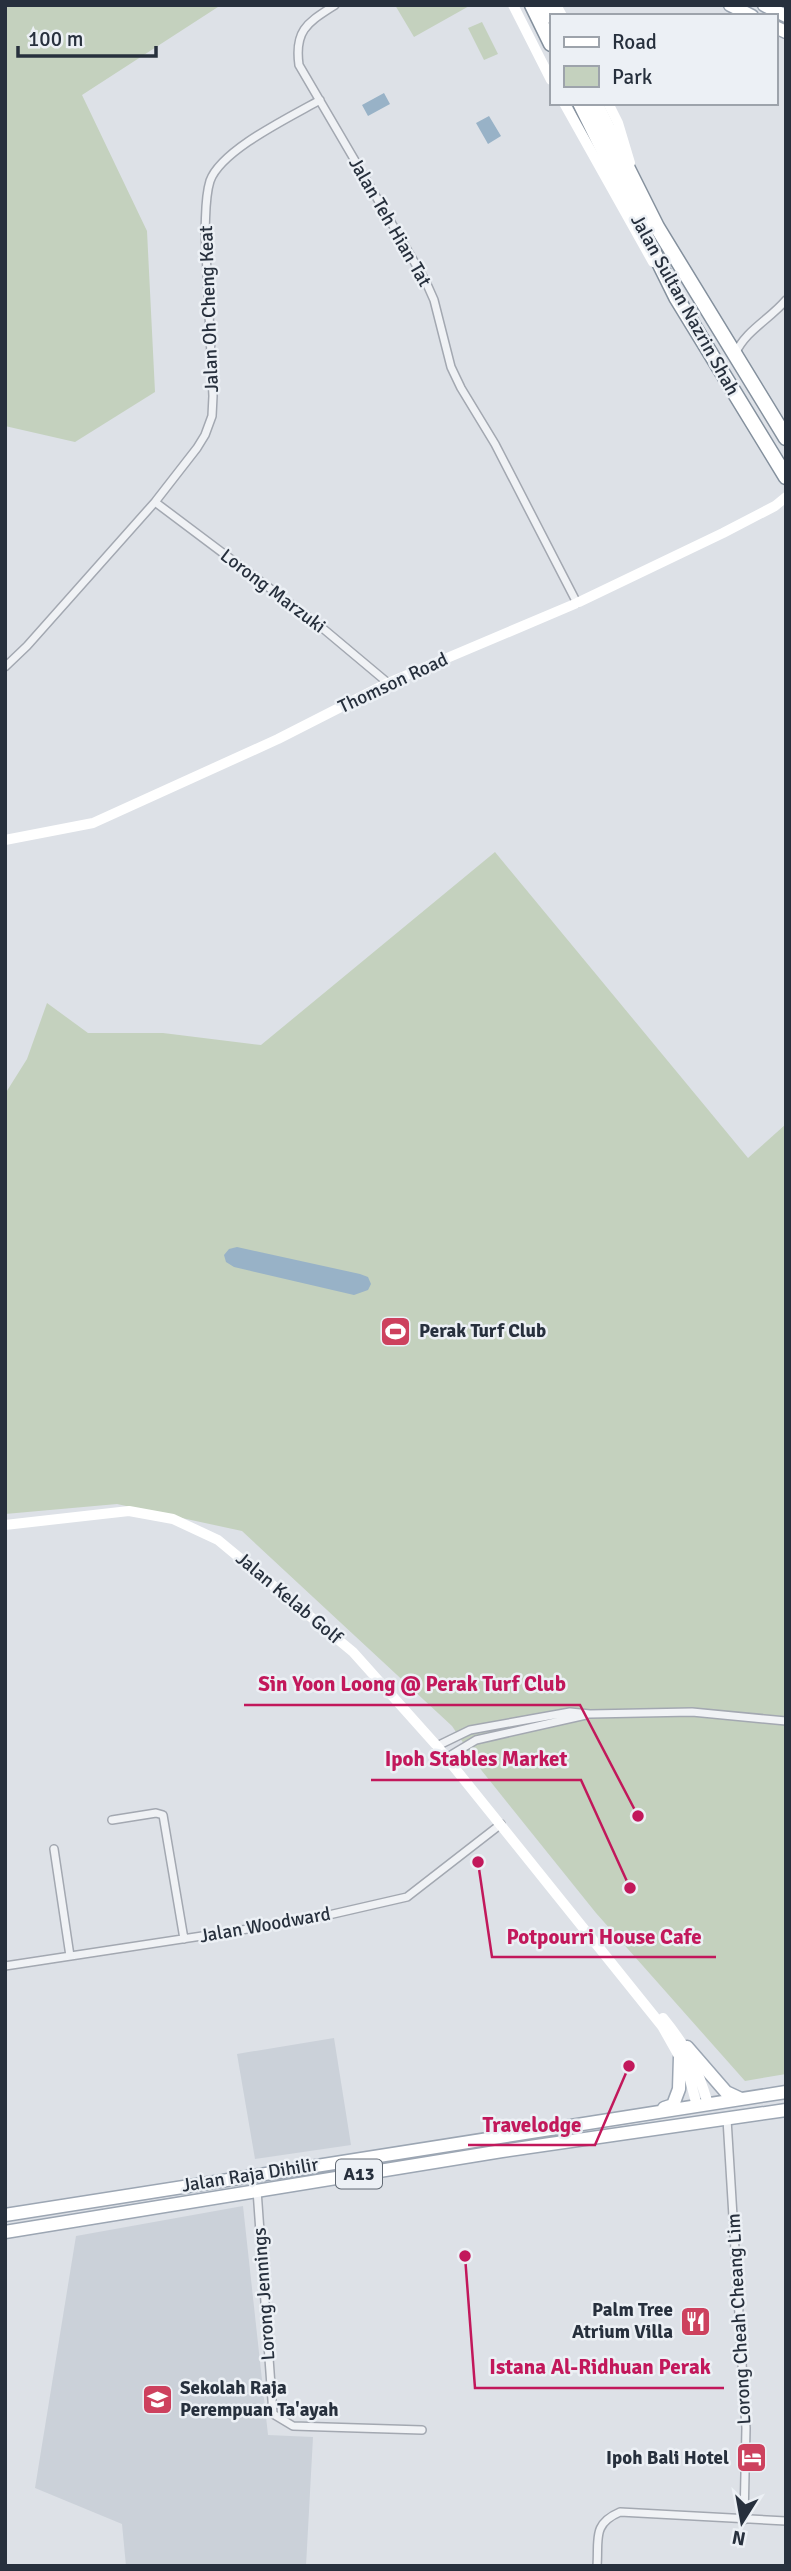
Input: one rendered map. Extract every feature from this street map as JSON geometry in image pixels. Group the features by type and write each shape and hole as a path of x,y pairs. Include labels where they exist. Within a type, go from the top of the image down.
{"highway":[{"path":"531,5 550,42"},
{"path":"582,105 599,127"},
{"path":"595,105 599,127"},
{"name":"Jalan Sultan Nazrin Shah","path":"599,127 676,296 786,477"},
{"name":"Jalan Sultan Nazrin Shah","path":"599,127 636,181 657,227 786,438"}],"main road":[{"path":"730,5 748,14"},
{"path":"764,5 786,16"},
{"path":"683,2052 726,2092 742,2099"},
{"path":"654,2112 673,2105 679,2089 683,2052"},
{"name":"Jalan Raja Dihilir","path":"5,2215 786,2092"},
{"path":"644,2131 653,2124 692,2118 703,2107 708,2113 766,2105 786,2110"},
{"name":"Jalan Raja Dihilir","path":"5,2232 257,2189 786,2110"}],"street":[{"name":"Jalan Teh Hian Tat","path":"335,5 306,25 298,43 299,65 426,282 461,388 495,444 578,603"},
{"path":"513,5 550,78"},
{"name":"Jalan Oh Cheng Keat","path":"5,667 27,646 155,502 205,435 212,416 213,396 205,231 210,180 220,164 237,149 320,100"},
{"path":"565,105 644,248 676,296"},
{"path":"609,105 618,123 636,181"},
{"path":"735,355 749,331 772,316 786,300"},
{"name":"Thomson Road","path":"5,840 93,823 278,739 388,683 578,603 780,506 786,497"},
{"name":"Lorong Marzuki","path":"155,502 320,626 388,683"},
{"name":"Jalan Kelab Golf","path":"5,1525 129,1511 173,1519 218,1540 353,1652 516,1838 683,2052"},
{"path":"437,1746 470,1730 570,1712 692,1712 786,1721"},
{"path":"446,1758 476,1740 590,1714"},
{"path":"112,1820 156,1813 163,1815 184,1939"},
{"name":"Jalan Kelab Golf","path":"501,1824 503,1831 683,2052"},
{"name":"Jalan Woodward","path":"5,1966 307,1920 407,1897 501,1824"},
{"path":"54,1849 70,1956"},
{"path":"683,2052 688,2072 703,2107"},
{"name":"Lorong Cheah Cheang Lim","path":"727,2119 745,2415 744,2520"},
{"name":"Lorong Jennings","path":"257,2189 273,2414 293,2426 422,2430"},
{"path":"597,2566 599,2529 605,2518 620,2512 786,2521"}],"shaded area":[{"path":"334,2038 351,2145 255,2159 237,2054"},
{"name":"Sekolah Raja Perempuan Ta'ayah","path":"243,2206 268,2435 313,2437 306,2566 126,2566 122,2524 35,2488 76,2236"}],"green space":[{"path":"5,5 221,5 82,95 147,231 155,392 75,442 5,426"},
{"path":"395,5 471,5 414,37"},
{"path":"482,22 498,54 484,60 468,28"},
{"name":"Perak Turf Club","path":"495,852 748,1158 786,1124 786,2074 745,2081 596,1913 482,1771 452,1726 242,1531 117,1504 5,1514 5,1094 27,1059 47,1003 88,1033 163,1033 261,1045"}],"water":[{"path":"384,93 390,104 368,116 362,105"},
{"path":"489,116 501,136 488,144 476,123"},
{"path":"237,1247 360,1274 368,1277 371,1284 368,1290 354,1295 234,1267 226,1262 224,1255 229,1249"}],"place":[{"name":"Perak Turf Club","path":"396,1331"},
{"name":"Sin Yoon Loong @ Perak Turf Club","path":"638,1816"},
{"name":"Potpourri House Cafe","path":"478,1862"},
{"name":"Ipoh Stables Market","path":"630,1888"},
{"name":"Travelodge","path":"629,2066"},
{"name":"Istana Al-Ridhuan Perak","path":"465,2256"},
{"name":"Palm Tree Atrium Villa","path":"696,2321"},
{"name":"Sekolah Raja Perempuan Ta'ayah","path":"157,2399"},
{"name":"Ipoh Bali Hotel","path":"752,2458"}]}
